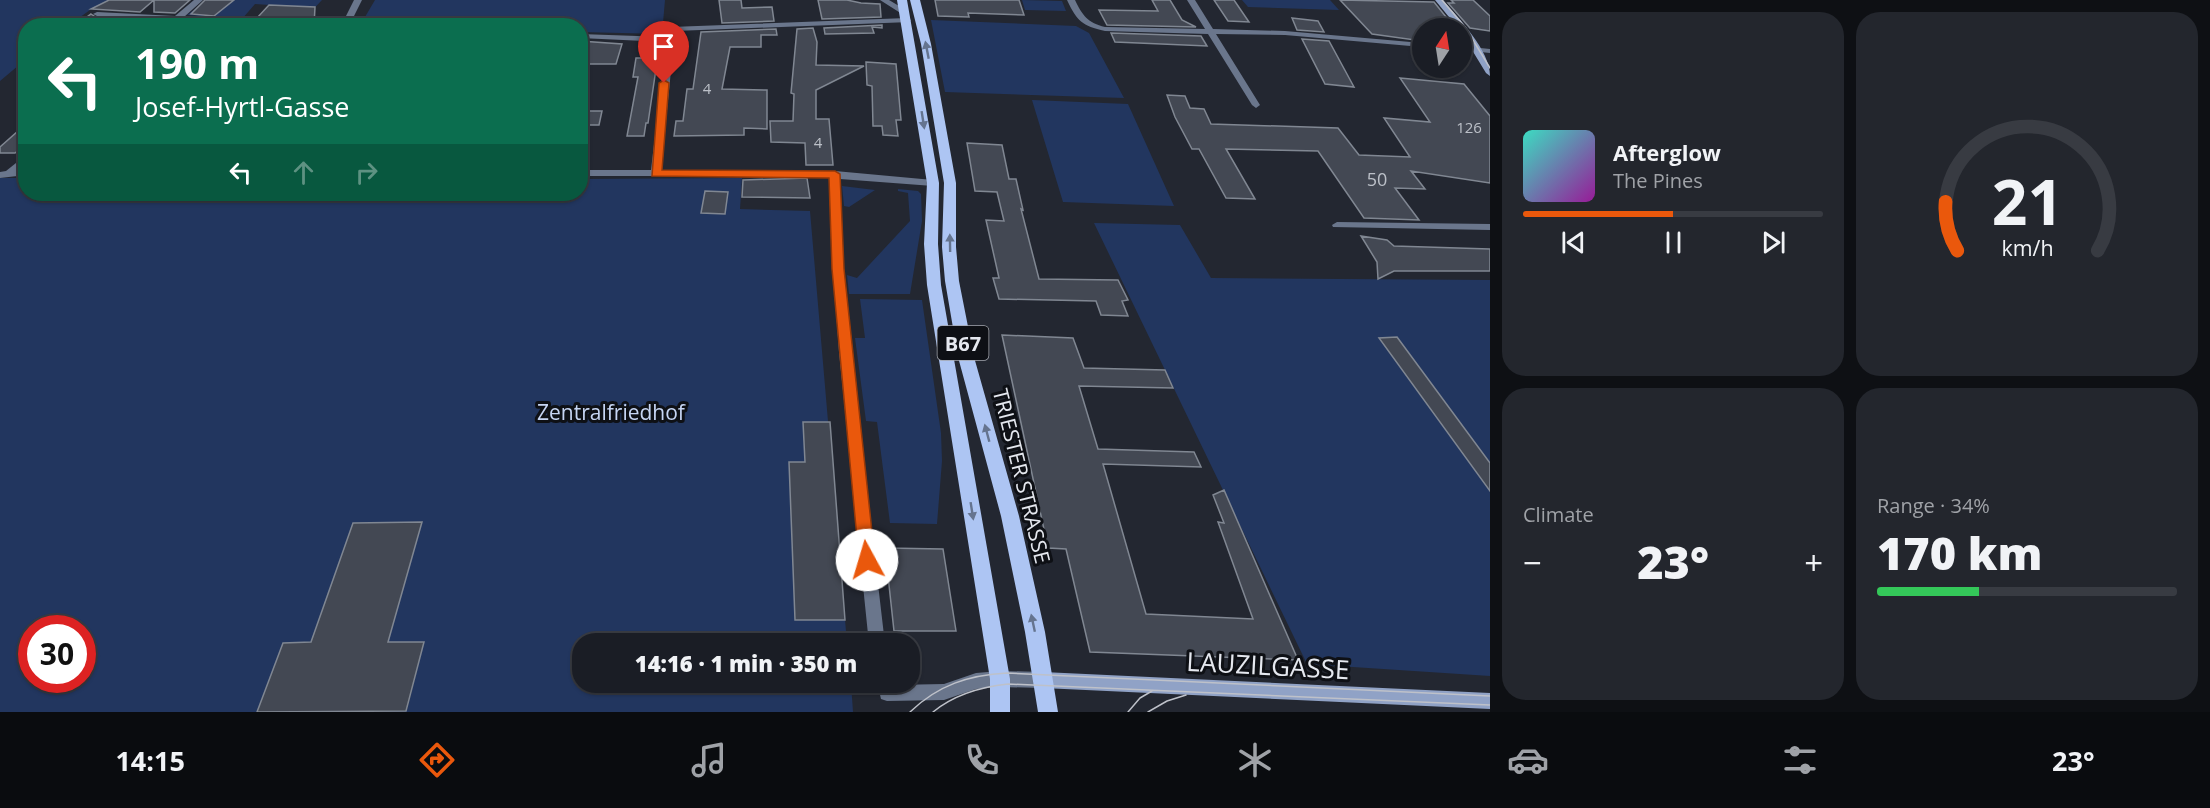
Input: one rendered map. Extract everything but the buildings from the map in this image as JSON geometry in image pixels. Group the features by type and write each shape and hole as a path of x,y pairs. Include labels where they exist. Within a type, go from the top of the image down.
{"main road":[{"name":"B67","path":"902,0 933,183 931,244 935,291 1000,679 1000,712"},
{"name":"TRIESTER STRASSE","path":"915,0 926,44 950,183 951,270 966,357 1010,516 1048,712"}],"street":[{"path":"97,14 177,18 199,0"},
{"path":"349,18 358,0"},
{"path":"884,0 906,16"},
{"path":"1071,0 1080,20 1086,24 1105,28 1285,33 1412,44"},
{"path":"1191,0 1256,105"},
{"path":"1439,0 1453,15 1490,73"},
{"path":"656,173 671,29 906,16"},
{"path":"588,36 671,39"},
{"path":"1472,49 1490,51"},
{"path":"5,173 18,164"},
{"path":"588,173 835,174 933,183"},
{"path":"835,174 838,269 845,352 876,633"},
{"path":"1337,225 1490,227"},
{"path":"920,692 944,692 976,681 1043,680"},
{"name":"LAUZILGASSE","path":"1043,680 1490,701"}],"green space":[{"path":"0,0 109,0 79,18 18,18 18,66 0,81"},
{"path":"234,0 322,0 305,18 300,18 285,6 255,4 243,18 187,15 198,7"},
{"path":"375,0 665,0 662,34 588,32 588,18 355,18 365,17"},
{"path":"1022,0 1062,1 1066,11 1025,10"},
{"path":"1242,0 1330,0 1339,10 1248,7"},
{"path":"931,20 1076,26 1089,33 1124,98 945,92"},
{"path":"1032,100 1128,104 1174,206 1063,202"},
{"name":"Zentralfriedhof","path":"0,178 18,178 18,201 588,201 588,179 742,178 740,209 810,211 846,633 572,633 572,693 852,693 853,712 372,712 407,710 424,642 388,642 422,522 353,523 311,642 283,643 257,712 0,712"},
{"path":"842,186 875,190 849,207 844,206"},
{"path":"898,189 918,191 921,194 922,221 910,294 849,294 847,275 857,278 910,221 908,193 898,191"},
{"path":"1094,223 1180,225 1211,278 1490,280 1490,676 1307,664"},
{"path":"860,299 922,300 941,433 942,461 937,524 890,523 877,422 866,421 855,338 865,338"}],"tram line":[{"path":"1442,0 1465,27 1490,68"},
{"path":"910,712 932,695 955,683 980,676 1007,673 1490,696"},
{"path":"933,712 950,700 968,692 1008,684 1490,705"},
{"path":"1128,712 1140,698 1152,691"},
{"path":"1148,712 1167,701 1186,695"}],"route":[{"path":"664,83 656,173 835,174 838,269 867,560"}]}
